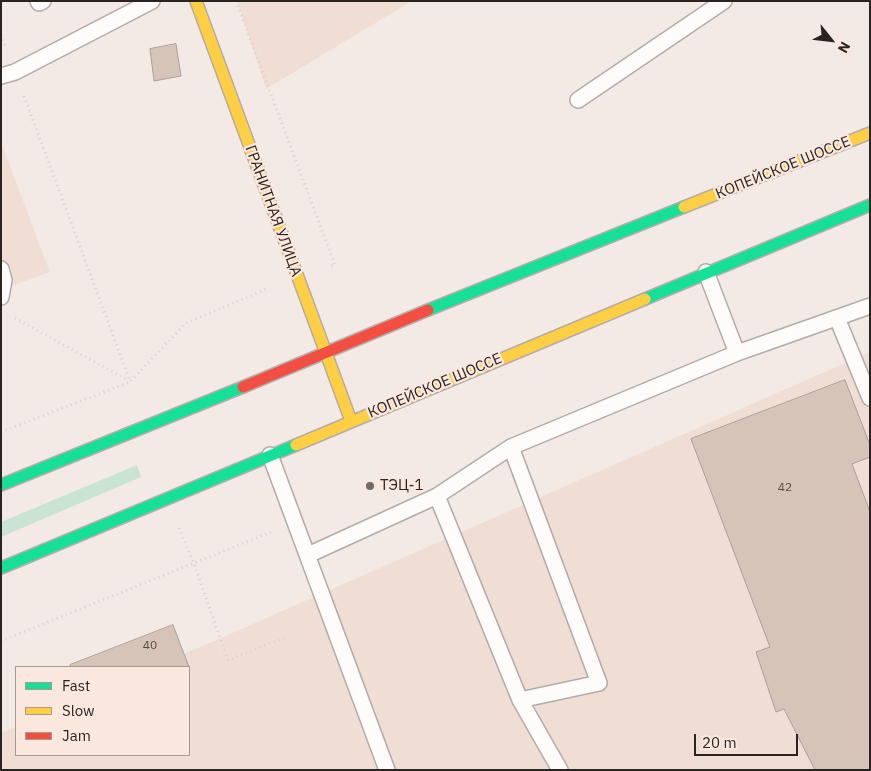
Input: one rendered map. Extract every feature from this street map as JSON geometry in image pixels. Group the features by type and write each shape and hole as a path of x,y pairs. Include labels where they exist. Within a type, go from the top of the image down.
{"main road":[{"name":"ГРАНИТНАЯ УЛИЦА","path":"196,1 352,421"},
{"name":"КОПЕЙСКОЕ ШОССЕ","path":"1,485 401,321 870,133"},
{"name":"КОПЕЙСКОЕ ШОССЕ","path":"1,568 870,205"}],"lane":[{"path":"38,1 38,3 43,1"},
{"path":"8,74 152,1"},
{"path":"578,100 724,1"},
{"path":"1,270 4,280 1,297"},
{"path":"706,272 737,353"},
{"path":"308,555 437,496 511,447 737,353 870,306"},
{"path":"837,318 870,398"},
{"path":"511,447 599,683 520,700"},
{"path":"270,455 387,770"},
{"path":"437,496 520,700 560,770"}],"path":[{"path":"1,35 8,74 130,382"},
{"path":"10,315 130,382"},
{"path":"1,432 130,382"},
{"path":"167,500 194,564 228,660 286,637"},
{"path":"1,641 295,522"}],"shaded area":[{"path":"237,1 412,1 266,89"},
{"path":"1,142 50,272 1,290"},
{"path":"870,352 870,770 1,770 1,733 15,727 15,756 190,756 190,666 157,666"}],"green space":[{"path":"137,465 141,477 1,537 1,522"}],"building":[{"path":"176,44 181,76 154,81 150,49"},
{"path":"845,380 870,445 870,457 852,464 870,512 870,770 815,770 784,709 776,712 756,652 770,647 691,439"},
{"path":"173,625 189,666 70,666"}],"traffic: fast":[{"path":"645,299 870,205"},
{"path":"428,310 684,207"},
{"path":"1,485 243,387"},
{"path":"1,568 296,445"}],"traffic: slow":[{"path":"196,1 326,353"},
{"path":"684,207 870,133"},
{"path":"296,445 645,299"},
{"path":"326,353 351,421"}],"traffic: jam":[{"path":"243,387 428,310"}],"place":[{"name":"ТЭЦ-1","path":"370,486"}]}
